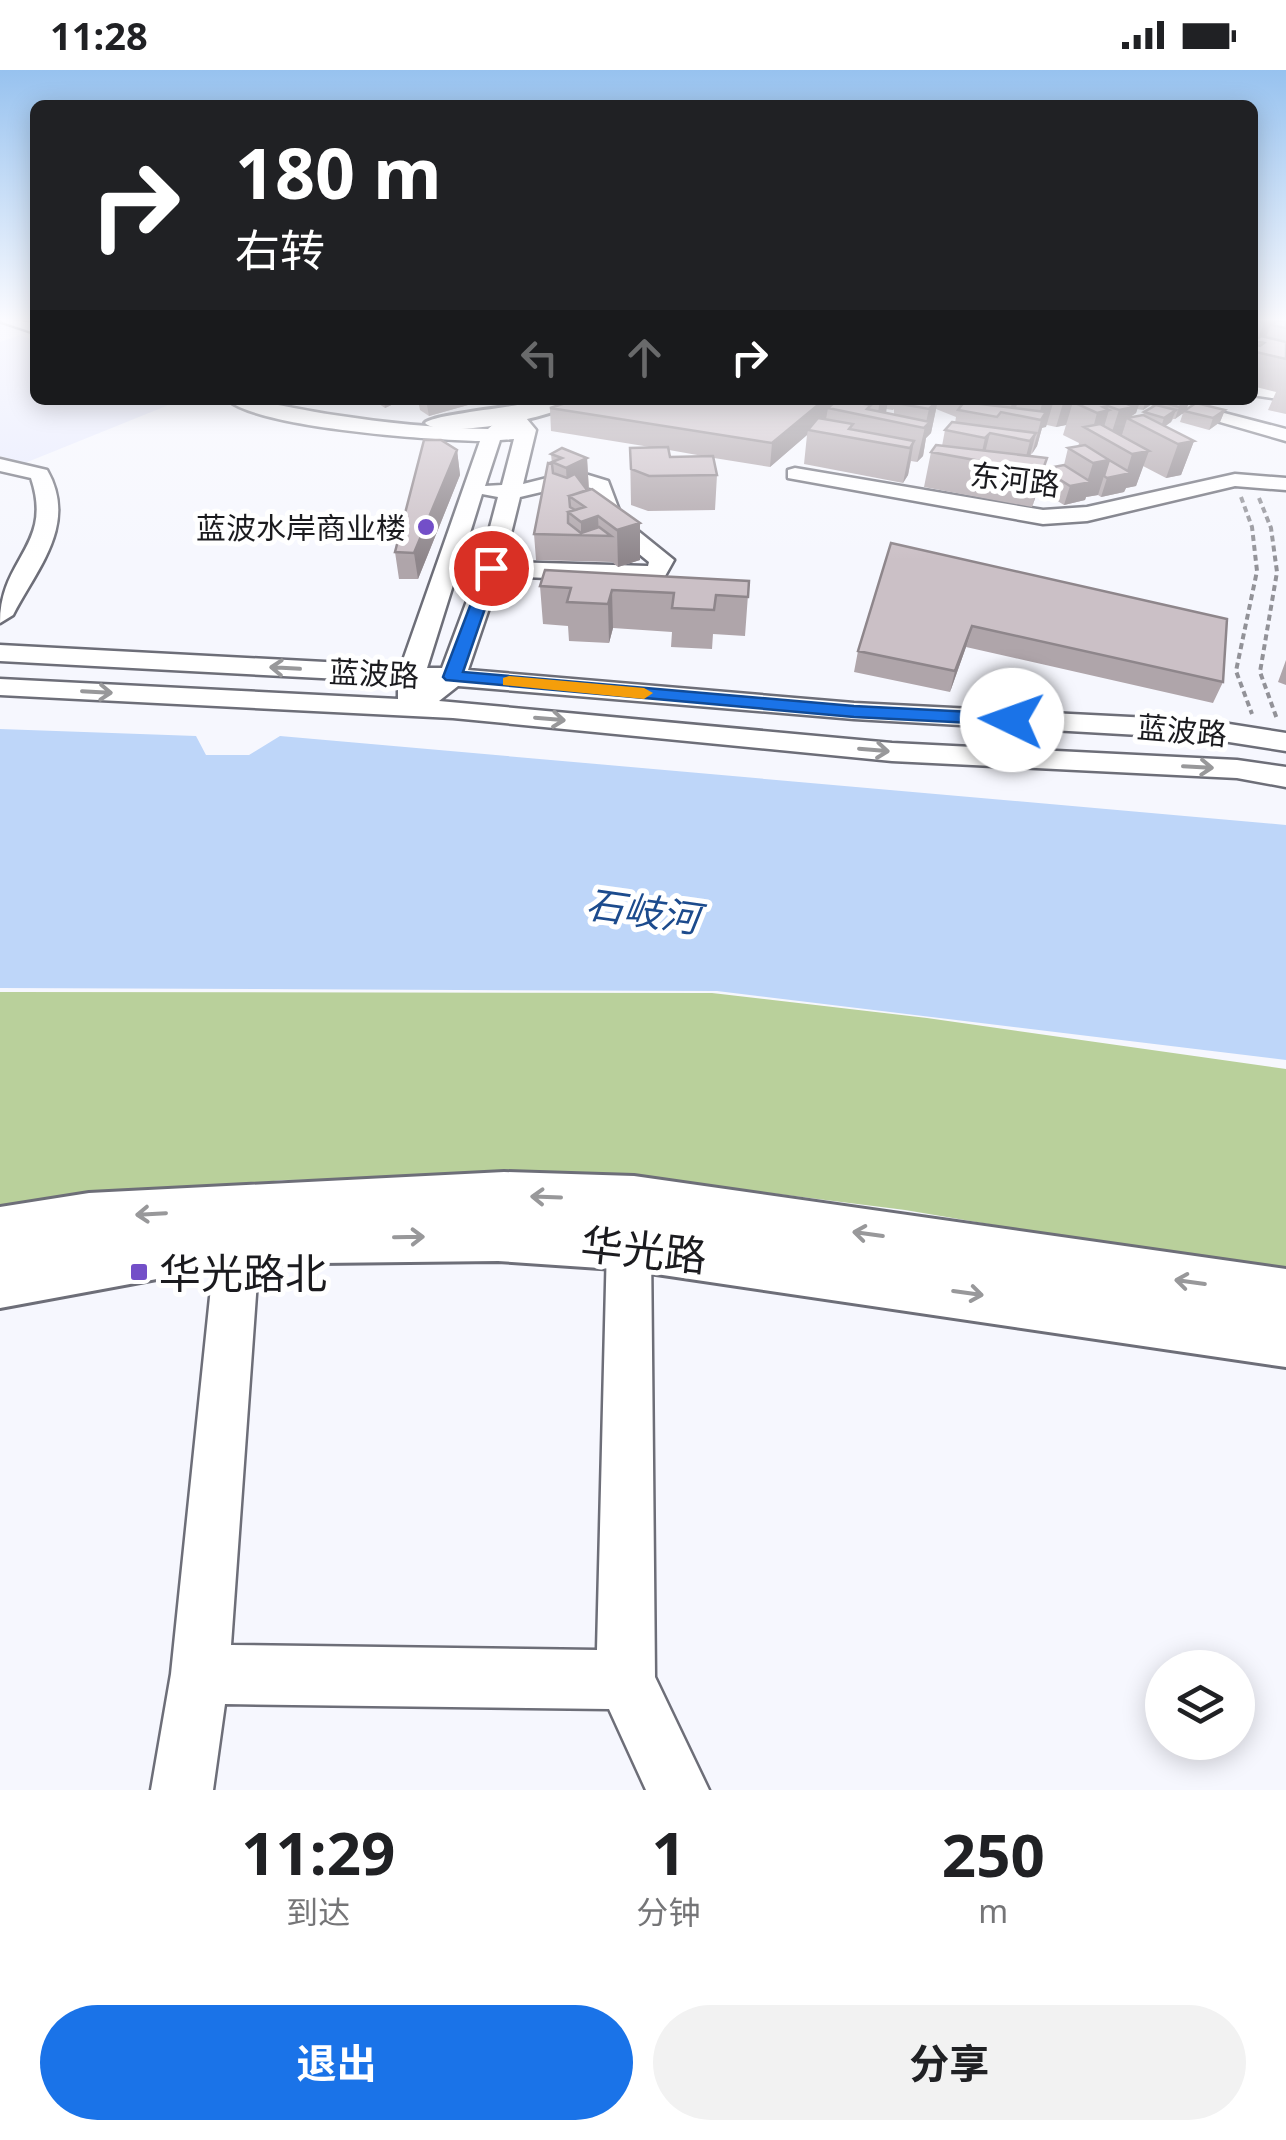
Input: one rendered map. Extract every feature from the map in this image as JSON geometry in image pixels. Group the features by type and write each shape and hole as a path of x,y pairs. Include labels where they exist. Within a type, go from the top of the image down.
{"main road":[{"path":"430,427 520,423 575,406"},
{"name":"华光路","path":"0,1232 90,1218 317,1205 504,1196 634,1200 1286,1296"},
{"name":"华光路","path":"0,1280 238,1239 498,1236 629,1244 1286,1338"}],"street":[{"path":"251,405 430,427"},
{"path":"311,405 492,437 520,423"},
{"path":"1172,405 1286,435"},
{"path":"412,708 452,677 491,568 511,490 520,423"},
{"path":"412,708 411,675 492,437"},
{"path":"0,465 40,474 50,505 47,530 0,615"},
{"name":"东河路","path":"795,474 1043,517 1087,514 1244,480 1286,484"},
{"path":"448,566 635,575 656,571 662,560 611,524 603,509 601,486 589,478 565,476 530,490 473,492"},
{"name":"蓝波路","path":"0,653 452,677 854,712 1210,730 1277,741"},
{"name":"蓝波路","path":"0,687 412,708 892,752 1237,769 1286,776"},
{"path":"182,1790 200,1674 238,1239"},
{"path":"629,1244 626,1680 678,1790"},
{"path":"200,1674 626,1680"}],"path":[{"path":"1244,480 1271,528 1278,572 1260,672 1277,741"},
{"path":"1244,480 1257,570 1236,671 1277,741"}],"shaded area":[{"path":"0,399 30,399 30,405 169,405 25,463 0,456"}],"green space":[{"path":"0,992 712,993 927,1018 1286,1069 1286,1274 905,1210 636,1176 282,1180 0,1213"}],"water":[{"name":"石岐河","path":"0,729 196,736 206,755 249,755 280,736 1286,825 1286,1060 717,991 0,988"}],"building":[{"path":"559,405 818,405 772,443 550,408"},
{"path":"871,405 867,409 930,422 924,428 828,408"},
{"path":"962,405 989,405 1046,412 1041,420 1001,412 997,417 958,410"},
{"path":"1080,405 1129,405 1134,407 1119,410 1108,406 1103,407 1109,410 1097,413"},
{"path":"1156,405 1176,410 1164,418 1144,412"},
{"path":"1193,405 1225,410 1213,418 1184,411"},
{"path":"1143,415 1194,441 1178,444 1127,418"},
{"path":"818,418 853,424 849,429 914,441 910,448 808,430"},
{"path":"952,422 1036,433 1030,441 990,433 985,438 945,430"},
{"path":"1100,424 1149,451 1132,454 1084,427"},
{"path":"424,440 441,440 457,450 414,553 395,552"},
{"path":"936,445 1047,458 1042,472 931,452"},
{"path":"1085,445 1109,460 1093,463 1068,448"},
{"path":"668,447 670,457 713,456 717,475 649,476 631,469 630,448"},
{"path":"562,448 587,458 566,468 552,462 562,458 551,454"},
{"path":"1109,460 1131,473 1107,478 1104,476"},
{"path":"548,463 552,464 553,473 567,478 575,474 587,490 569,496 570,507 575,510 568,512 568,523 581,533 599,527 611,536 534,534"},
{"path":"1064,465 1091,482 1070,486 1043,469"},
{"path":"592,489 640,523 617,530 598,516 581,522 568,512 585,507 569,496"},
{"path":"891,543 1227,619 1223,682 972,626 955,671 858,651"},
{"path":"545,570 749,581 748,597 716,595 714,610 672,608 674,593 612,590 608,604 567,602 571,588 540,586"}],"slow traffic":[{"path":"509,682 644,693"}],"place":[{"name":"蓝波水岸商业楼","path":"426,527"},
{"name":"华光路北","path":"139,1272"}],"route":[{"path":"491,568 452,677 854,712 1012,720"}]}
